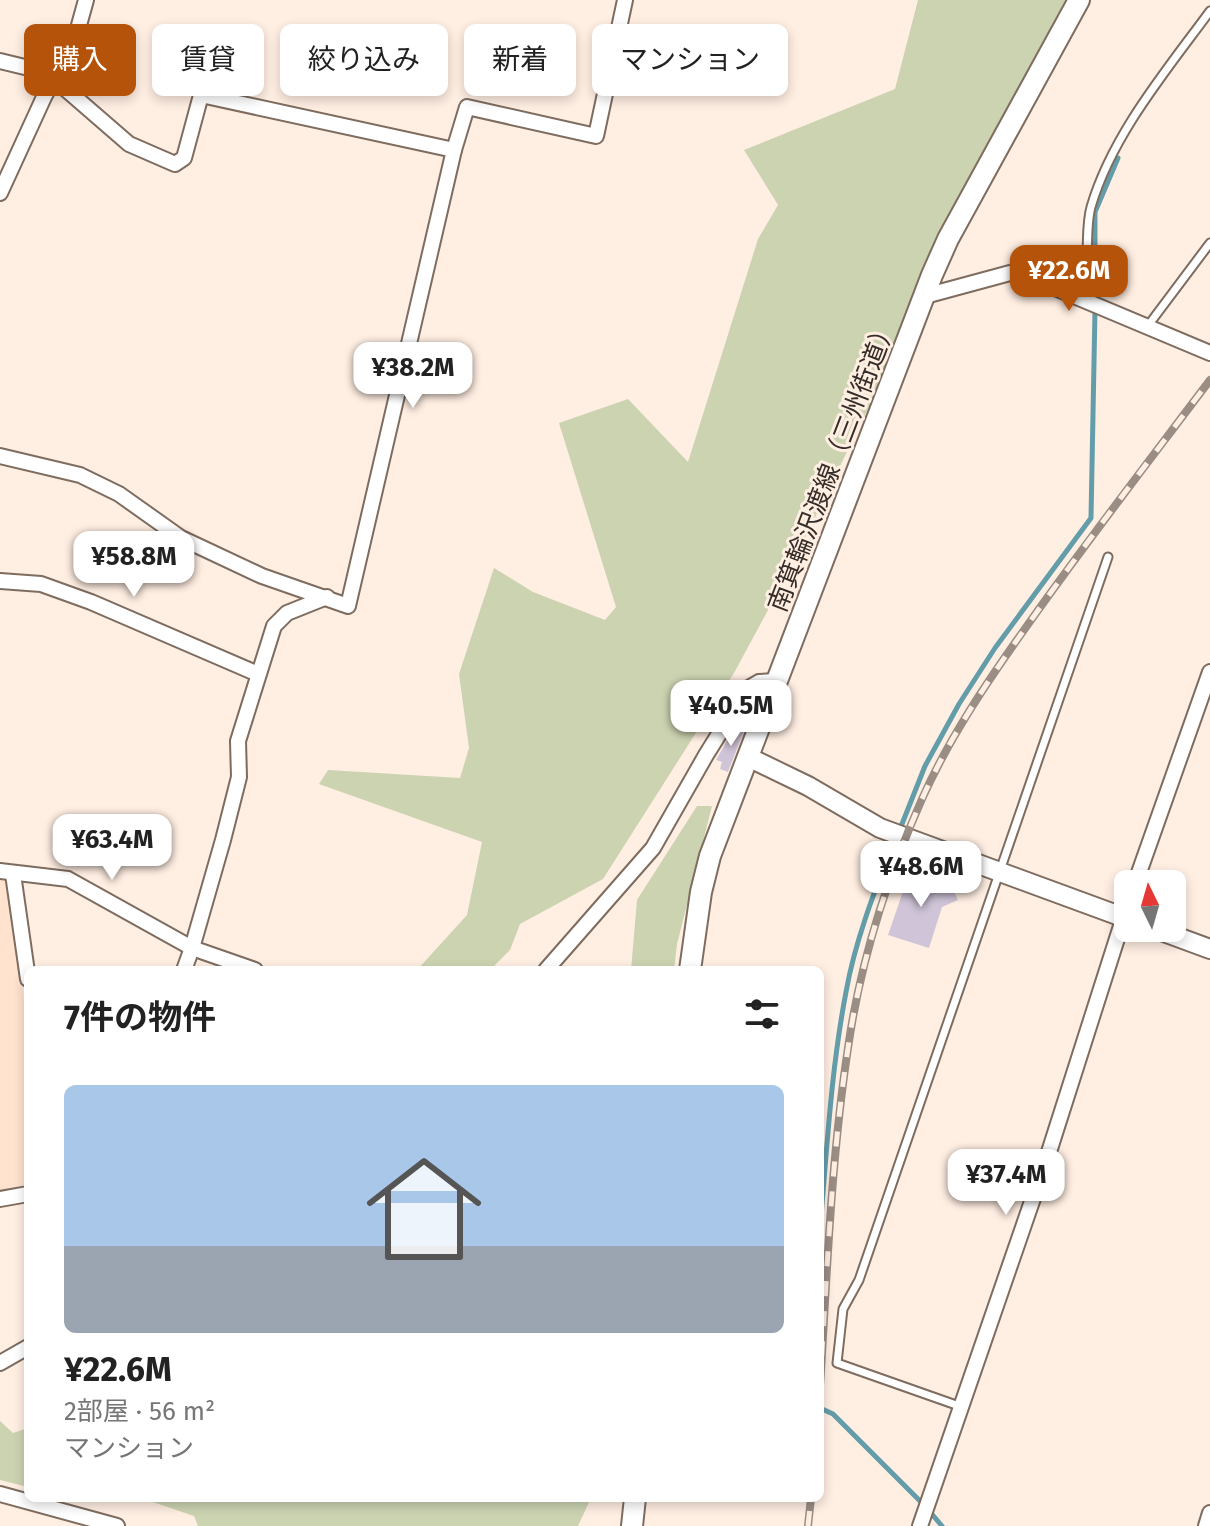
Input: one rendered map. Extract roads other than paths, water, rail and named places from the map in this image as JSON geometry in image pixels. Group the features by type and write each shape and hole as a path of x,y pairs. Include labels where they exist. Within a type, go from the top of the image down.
{"main road":[{"name":"南箕輪沢渡線（三州街道）","path":"691,966 701,892 710,856 925,296 948,239 1079,0"},
{"path":"632,1526 635,1502"}],"street":[{"path":"79,24 86,0"},
{"path":"0,456 80,475 119,494 181,538 262,576 348,606 454,150 467,107 596,136 625,0"},
{"path":"0,61 24,67"},
{"path":"74,96 129,144 175,164 184,158 201,95 454,150"},
{"path":"0,193 46,96"},
{"path":"925,296 1010,273 1024,275 1210,353"},
{"path":"0,581 41,584 91,602 258,674"},
{"path":"185,966 239,777 238,741 274,626 287,613 327,597"},
{"path":"1140,870 1210,672"},
{"path":"550,966 653,848 747,689 769,679 776,681"},
{"path":"748,757 808,786 880,828 998,873 1114,910"},
{"path":"25,966 6,872 68,879 192,948 244,966"},
{"path":"1186,940 1210,949"},
{"path":"920,1526 1049,1152 1117,942"},
{"path":"0,1199 24,1195"},
{"path":"0,1363 24,1349"},
{"path":"0,1494 24,1501"},
{"path":"29,1502 117,1526"},
{"path":"1206,1526 1210,1513"}],"lane":[{"path":"1088,301 1090,210 1113,153 1163,75 1210,11"},
{"path":"1147,327 1210,243"},
{"path":"959,1406 837,1363 843,1309 859,1280 1108,557"}],"waterway":[{"path":"1095,294 1095,212 1118,158"},
{"path":"900,829 925,766 959,704 995,648 1091,518 1095,310"},
{"path":"824,1182 833,1080 846,992 860,935 894,841"},
{"path":"824,1410 833,1414 922,1503"},
{"path":"931,1513 942,1526"}],"railway":[{"path":"824,1313 842,1090 853,1016 867,953 897,859 933,776 985,687 1073,562 1210,380"},
{"path":"808,1526 811,1502"}]}
